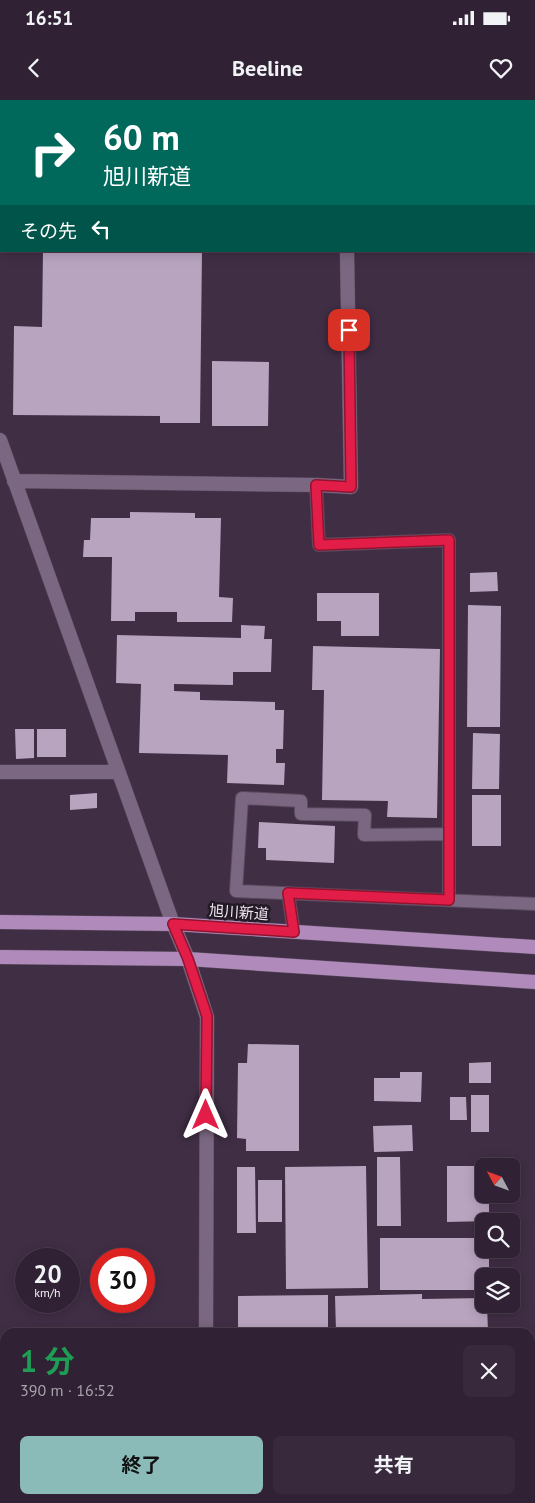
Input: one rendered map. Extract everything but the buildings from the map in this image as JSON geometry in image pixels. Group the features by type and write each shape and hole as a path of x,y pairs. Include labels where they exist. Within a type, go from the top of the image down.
{"highway":[{"name":"旭川新道","path":"0,922 173,924 535,947"},
{"path":"0,957 188,959 535,982"}],"street":[{"path":"14,481 351,487 348,252"},
{"path":"0,440 207,1016 206,1328"},
{"path":"0,772 118,772"}],"lane":[{"path":"316,485 319,545 449,540 449,900"},
{"path":"449,834 364,835 365,815 301,814 301,801 242,798 236,891 535,904"},
{"path":"288,893 294,932"}],"route":[{"path":"206,1115 207,1016 188,959 173,924 294,932 288,893 449,900 449,540 319,545 316,485 351,487 349,330"}]}
